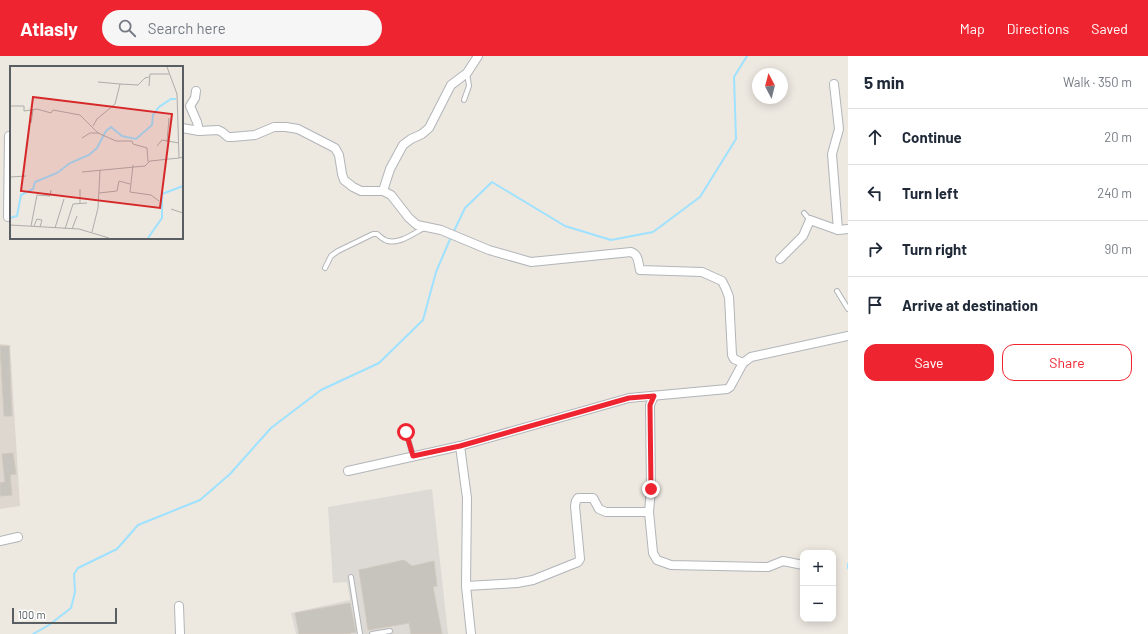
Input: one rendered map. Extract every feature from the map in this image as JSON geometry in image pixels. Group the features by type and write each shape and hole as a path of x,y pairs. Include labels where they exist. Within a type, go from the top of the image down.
{"street":[{"path":"383,190 390,169 403,145 429,128 452,85 467,74 478,56"},
{"path":"834,84 839,129 832,154 838,230"},
{"path":"196,90 195,98 190,106 199,131"},
{"path":"183,128 199,131 218,130 228,137 255,135 274,127 298,129 334,148 339,155 344,180 353,188 361,191 383,190 391,195 409,218 417,225 448,233 489,250 531,262 631,252 637,256 640,270 702,272 722,281 726,289 729,297 732,355 734,359 743,364"},
{"path":"0,138 10,136 8,217"},
{"path":"780,260 803,236 810,220 838,230 848,229"},
{"path":"348,471 460,446 629,398 727,389 730,387 743,364 755,356 848,336"},
{"path":"654,396 650,405 651,489 649,512 653,553 657,560 671,565 768,567 783,561 800,564"},
{"path":"460,446 467,498 466,586 471,634"},
{"path":"466,586 517,583 533,580 578,562 580,559 575,506 578,498 593,498 599,509 606,512 649,512"},
{"path":"0,541 18,537"},
{"path":"178,606 180,634"}],"lane":[{"path":"464,100 469,86 467,74"},
{"path":"804,213 810,220"},
{"path":"325,268 332,256 338,251 373,234 377,234 388,241 393,241 408,237 427,227"},
{"path":"837,291 848,309"},
{"path":"406,432 413,456"},
{"path":"351,577 360,634"},
{"path":"372,634 390,631"}],"shaded area":[{"path":"0,344 10,345 20,506 0,509"},
{"path":"432,489 448,634 296,634 291,613 350,600 347,582 333,583 328,507"}],"building":[{"path":"0,346 9,346 12,416 4,416"},
{"path":"13,453 16,474 10,475 12,495 0,496 0,483 5,482 2,454"},
{"path":"404,560 412,566 434,561 437,586 433,587 442,634 411,634 409,623 368,630 359,570"},
{"path":"350,603 356,632 346,634 299,634 295,613"}],"waterway":[{"path":"453,233 465,208 492,182 565,226 611,240 653,232 700,197 736,139 734,77 747,56"},
{"path":"33,634 49,625 71,608 75,592 74,574 78,568 117,549 138,525 200,500 230,474 271,428 321,390 379,363 423,320 436,272 451,237"}],"route":[{"path":"406,432 413,456 460,446 629,398 654,396 650,405 651,489"}]}
